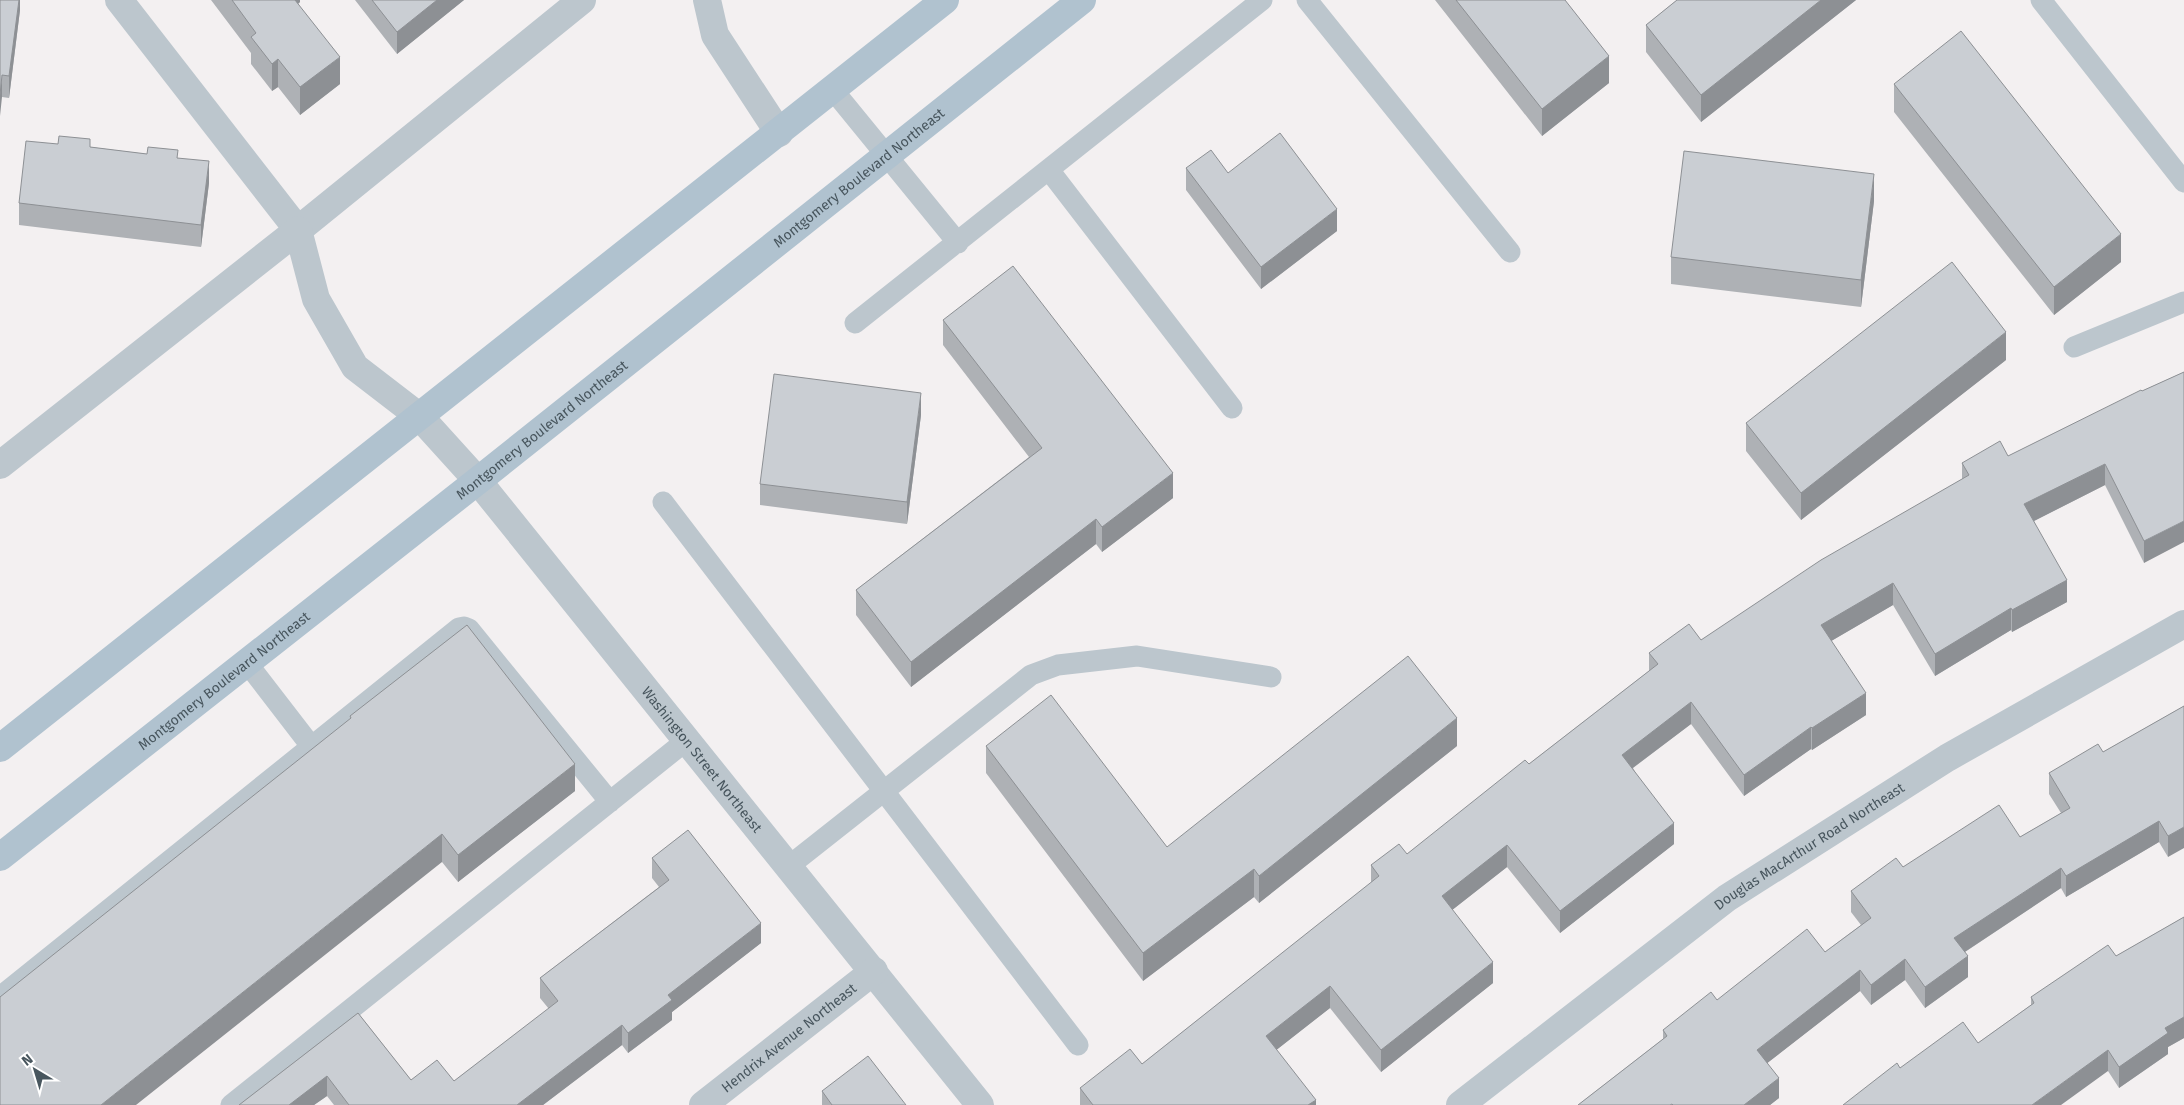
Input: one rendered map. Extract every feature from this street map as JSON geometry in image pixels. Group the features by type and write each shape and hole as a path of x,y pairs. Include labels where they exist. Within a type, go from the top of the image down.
{"main road":[{"path":"0,748 945,0"},
{"name":"Montgomery Boulevard Northeast","path":"0,857 478,481 1082,0"}],"street":[{"path":"118,0 298,230"},
{"path":"0,464 298,230 582,0"},
{"path":"707,0 715,35 779,133"},
{"name":"Washington Street Northeast","path":"298,230 316,299 355,367 420,417 478,481 980,1105"},
{"name":"Douglas MacArthur Road Northeast","path":"1460,1105 1728,898 1947,758 2184,624"},
{"name":"Hendrix Avenue Northeast","path":"703,1105 874,971"}],"lane":[{"path":"855,323 1262,0"},
{"path":"1307,0 1510,252"},
{"path":"2041,0 2184,182"},
{"path":"833,90 958,243"},
{"path":"1049,170 1232,408"},
{"path":"2074,347 2184,302"},
{"path":"663,502 1078,1045"},
{"path":"0,997 459,628 469,629 610,802"},
{"path":"789,866 1031,675 1058,666 1137,656 1271,677"},
{"path":"247,663 310,746"},
{"path":"230,1105 687,740"}],"building":[{"path":"0,0 19,0 9,76 2,75 0,95"},
{"path":"232,0 295,0 340,57 300,87 278,59 272,64 251,37 256,33"},
{"path":"372,0 437,0 397,32"},
{"path":"1456,0 1565,0 1609,56 1542,109"},
{"path":"1677,0 1821,0 1701,95 1646,25"},
{"path":"1961,31 2121,234 2054,287 1894,84"},
{"path":"1280,133 1337,209 1261,267 1186,168 1211,150 1228,173"},
{"path":"59,136 90,139 90,147 147,154 148,147 178,150 177,158 209,161 201,225 19,203 26,141 58,144"},
{"path":"1684,151 1874,174 1861,280 1671,257"},
{"path":"1952,262 2006,332 1801,493 1746,423"},
{"path":"1013,266 1173,473 1102,527 1096,519 911,662 856,590 1042,448 943,320"},
{"path":"2184,372 2184,521 2144,541 2105,464 2024,504 2067,580 2012,610 2011,608 1935,654 1893,583 1821,625 1866,693 1811,727 1744,775 1691,702 1622,755 1674,823 1560,911 1507,845 1442,896 1493,962 1381,1050 1330,986 1266,1036 1316,1100 1308,1105 1093,1105 1080,1088 1130,1049 1142,1064 1379,876 1371,865 1399,844 1407,854 1525,760 1529,764 1658,664 1649,653 1689,624 1701,640 1821,560 1969,475 1962,463 2000,441 2008,456 2141,390"},
{"path":"774,374 921,393 907,502 760,484"},
{"path":"467,625 575,764 458,855 442,834 101,1105 0,1105 0,997 351,718 350,716"},
{"path":"1408,656 1457,718 1259,876 1254,869 1143,953 986,746 1051,695 1167,847"},
{"path":"2184,706 2184,827 2168,836 2159,821 2066,876 2061,868 1954,938 1968,956 1925,987 1905,959 1871,985 1860,970 1757,1050 1779,1078 1744,1105 1578,1105 1667,1036 1663,1030 1711,992 1717,1000 1807,929 1825,952 1871,918 1851,891 1896,858 1903,867 1999,805 2020,837 2070,808 2049,773 2098,744 2103,752"},
{"path":"688,830 761,923 668,995 672,1000 628,1033 622,1025 517,1105 349,1105 327,1076 289,1105 239,1105 358,1013 411,1080 437,1060 454,1081 558,1001 540,978 669,880 652,858"},
{"path":"2184,917 2184,1017 2165,1028 2168,1033 2119,1067 2108,1050 2032,1105 1843,1105 1897,1063 1900,1068 1963,1022 1978,1043 2034,1003 2031,997 2108,945 2116,956"},
{"path":"868,1056 906,1105 832,1105 822,1091"}]}
